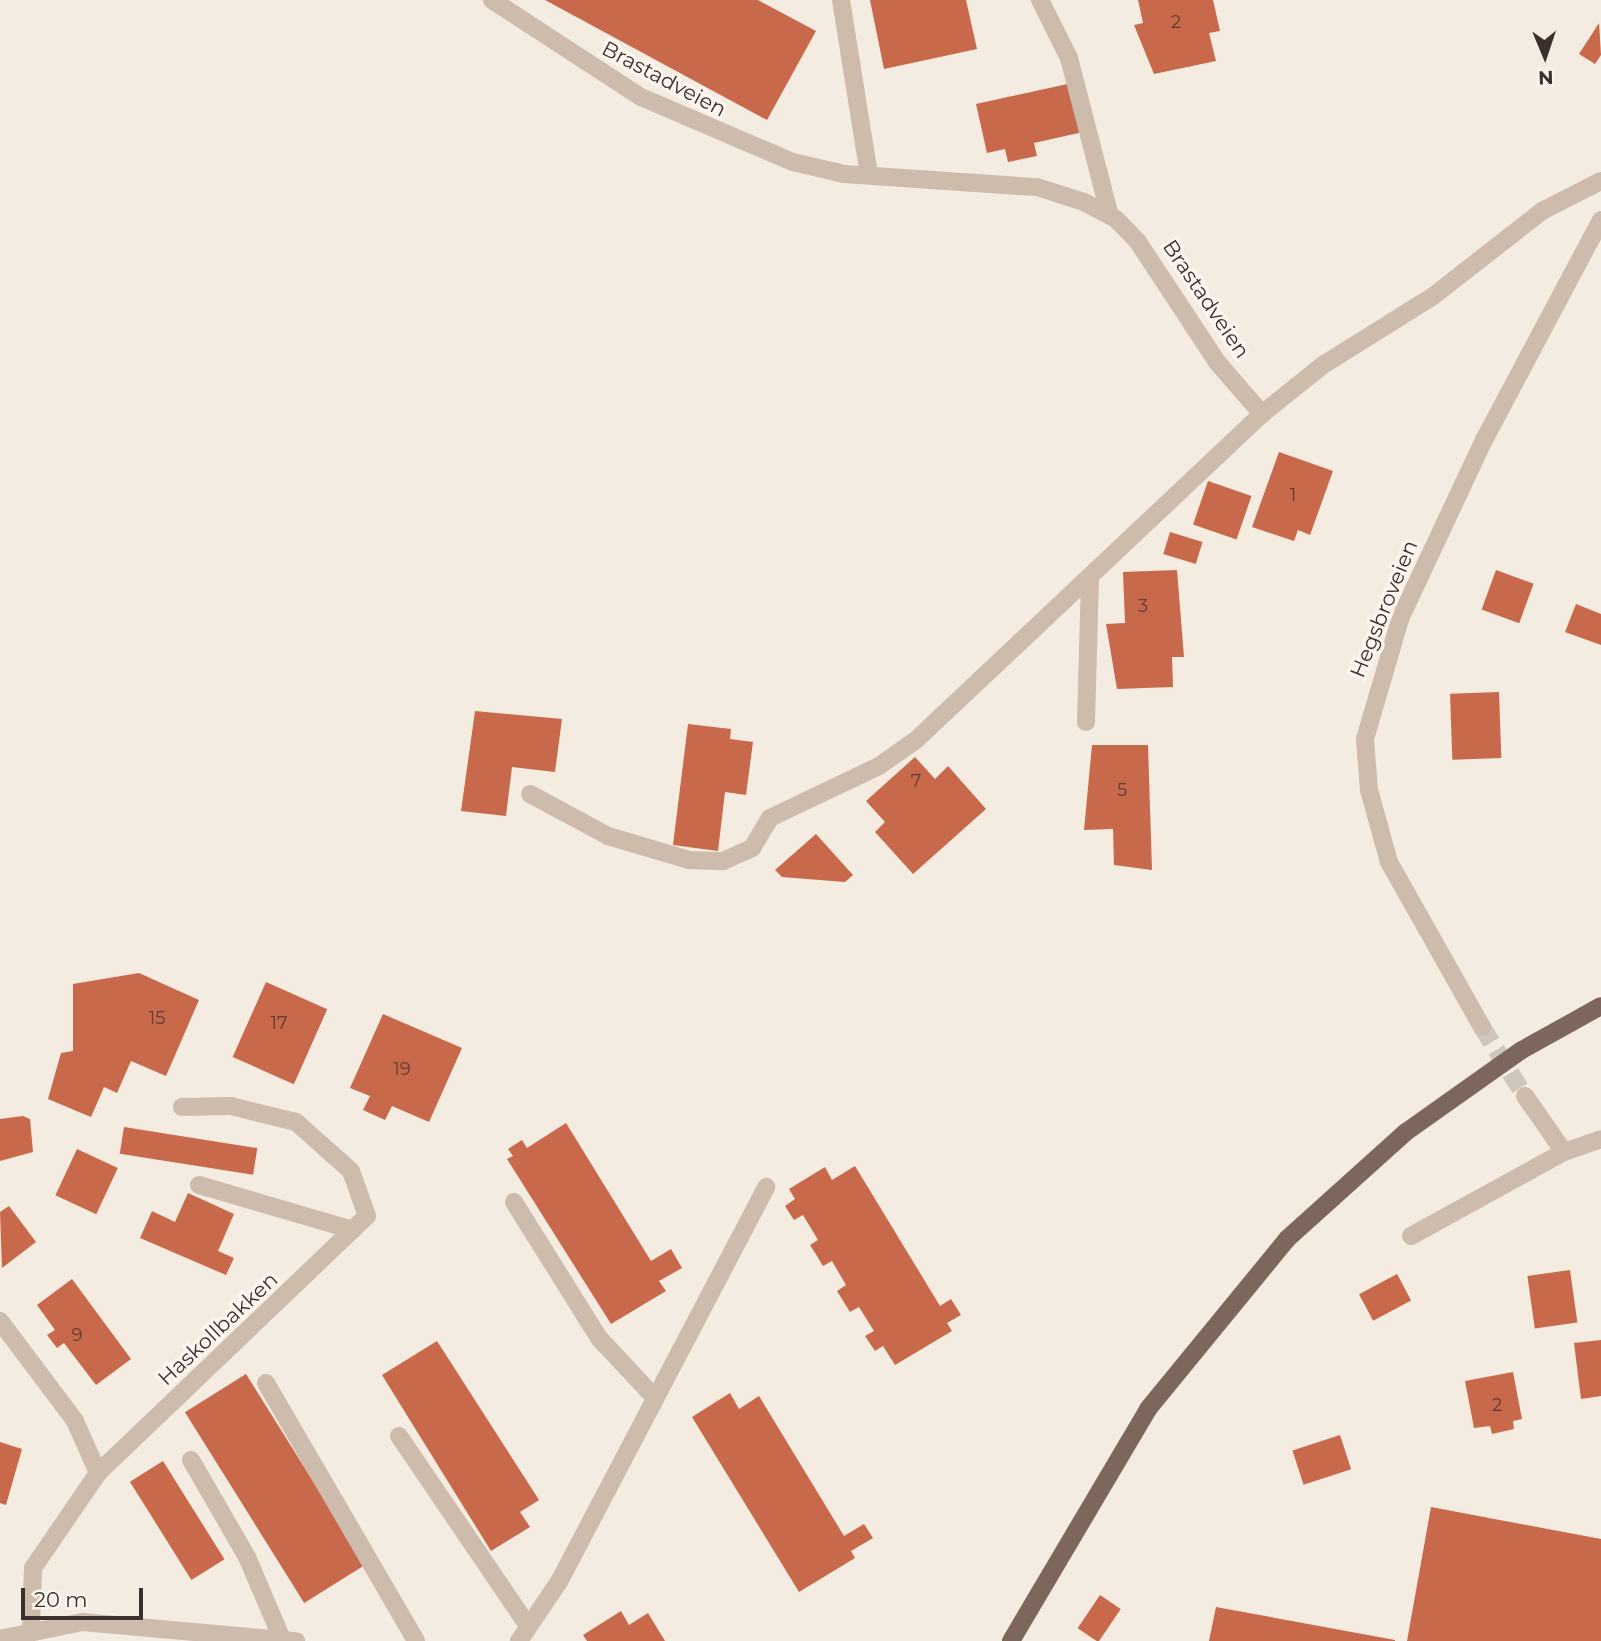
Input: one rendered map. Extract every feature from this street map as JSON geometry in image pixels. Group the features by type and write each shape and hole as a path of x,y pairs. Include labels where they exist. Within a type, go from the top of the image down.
{"main road":[{"path":"1011,1641 1148,1409 1287,1239 1415,1125 1522,1050 1601,1006"}],"street":[{"name":"Brastadveien","path":"492,0 641,97 713,133 793,162 869,175 1037,187 1110,216 1145,250 1217,362 1262,414"},
{"path":"841,0 869,175"},
{"path":"1040,0 1069,58 1110,216"},
{"path":"530,794 608,836 689,860 723,860 752,848 770,817 879,766 916,740 1262,414 1323,365 1432,297 1542,211 1601,181"},
{"name":"Hegsbroveien","path":"1482,1027 1389,862 1369,790 1365,739 1400,619 1484,440 1601,220"},
{"path":"1086,722 1090,576"},
{"path":"1525,1096 1564,1152"},
{"name":"Haskollbakken","path":"31,1629 33,1568 98,1473 367,1216 351,1171 296,1122 232,1106 182,1107"},
{"path":"1411,1236 1564,1152 1601,1139"},
{"path":"199,1185 353,1230"},
{"path":"399,1436 524,1634 561,1580 766,1187"},
{"path":"514,1202 599,1338 655,1398"},
{"path":"0,1321 75,1421 98,1473"},
{"path":"266,1383 416,1641"},
{"path":"191,1460 247,1558 289,1640"},
{"path":"0,1639 31,1629 129,1623 289,1640"}],"building":[{"path":"545,0 758,0 816,31 767,120"},
{"path":"870,0 966,0 977,49 884,69"},
{"path":"1138,0 1213,0 1220,31 1209,33 1216,61 1154,74 1134,25 1143,23"},
{"path":"1599,23 1601,55 1595,64 1579,54"},
{"path":"1072,83 1083,132 1034,143 1037,156 1008,162 1005,149 987,153 976,104"},
{"path":"1279,452 1333,471 1310,535 1298,530 1294,541 1252,527"},
{"path":"1208,481 1251,496 1237,539 1193,524"},
{"path":"1170,532 1203,542 1196,564 1163,554"},
{"path":"1177,570 1184,657 1172,657 1173,687 1117,689 1106,624 1125,623 1123,572"},
{"path":"1496,570 1534,584 1519,623 1482,609"},
{"path":"1576,604 1601,614 1601,645 1565,632"},
{"path":"1499,692 1501,758 1452,760 1450,694"},
{"path":"475,711 562,719 555,772 512,767 506,816 461,811"},
{"path":"688,724 731,729 730,739 753,742 746,795 725,792 718,851 673,845"},
{"path":"1092,745 1148,745 1152,870 1114,865 1113,829 1084,830"},
{"path":"915,757 935,779 948,766 986,809 913,874 875,832 885,822 866,801"},
{"path":"816,834 853,875 845,882 782,877 775,870"},
{"path":"139,973 199,1000 166,1076 131,1061 117,1093 104,1087 91,1117 48,1099 61,1053 73,1051 73,984"},
{"path":"266,982 327,1009 294,1084 233,1057"},
{"path":"383,1014 462,1048 429,1122 392,1106 385,1120 363,1110 370,1096 350,1088"},
{"path":"23,1116 30,1119 33,1152 0,1161 0,1119"},
{"path":"566,1123 651,1261 671,1249 682,1268 659,1281 666,1291 611,1324 507,1159 513,1156 508,1149 522,1140 527,1148"},
{"path":"124,1127 257,1148 253,1175 120,1154"},
{"path":"77,1149 118,1168 96,1214 55,1195"},
{"path":"855,1166 940,1306 951,1299 961,1315 947,1323 952,1331 895,1365 883,1346 875,1351 865,1336 874,1331 859,1307 850,1312 837,1291 846,1285 832,1261 823,1266 810,1245 818,1240 803,1215 794,1220 785,1206 795,1199 789,1189 825,1167 832,1180"},
{"path":"188,1193 234,1214 218,1251 234,1258 226,1275 140,1238 152,1211 175,1222"},
{"path":"9,1206 36,1242 2,1268 0,1212"},
{"path":"1570,1270 1577,1322 1535,1328 1527,1276"},
{"path":"1397,1274 1411,1300 1373,1321 1359,1294"},
{"path":"72,1279 131,1359 96,1385 64,1343 57,1348 47,1335 55,1330 37,1305"},
{"path":"1601,1340 1601,1396 1581,1399 1574,1343"},
{"path":"437,1341 539,1500 520,1512 530,1527 491,1551 382,1375"},
{"path":"1513,1372 1522,1419 1513,1421 1514,1429 1492,1434 1490,1426 1474,1428 1465,1381"},
{"path":"246,1374 365,1565 304,1603 185,1412"},
{"path":"730,1393 739,1409 759,1396 844,1536 864,1524 873,1538 851,1551 855,1558 799,1592 692,1417"},
{"path":"1340,1435 1351,1469 1304,1485 1292,1450"},
{"path":"0,1442 22,1449 6,1505 0,1503"},
{"path":"163,1461 224,1559 191,1580 130,1482"},
{"path":"1431,1507 1601,1539 1601,1641 1407,1641"},
{"path":"1100,1595 1121,1609 1099,1641 1078,1628"},
{"path":"1216,1607 1395,1640 1395,1641 1209,1641"},
{"path":"621,1611 629,1625 648,1613 665,1641 587,1641 583,1635"}],"tunnel":[{"path":"1482,1027 1525,1096"}]}
